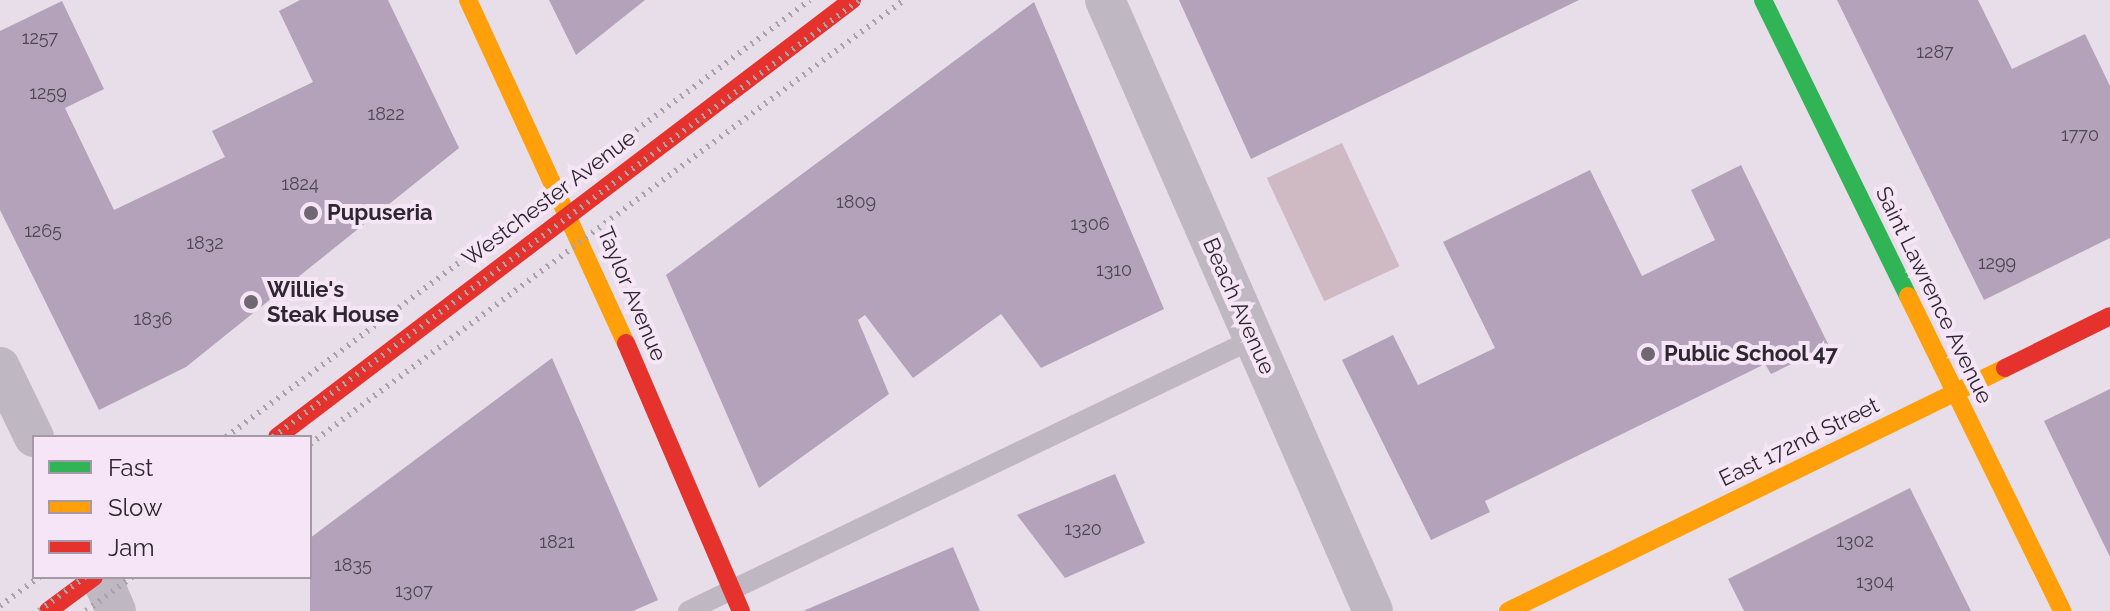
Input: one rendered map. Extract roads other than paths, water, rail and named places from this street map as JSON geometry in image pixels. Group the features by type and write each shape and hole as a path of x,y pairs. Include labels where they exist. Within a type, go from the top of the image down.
{"street":[{"name":"Taylor Avenue","path":"468,0 570,211 741,611"},
{"name":"Westchester Avenue","path":"280,435 570,211 852,0"},
{"name":"Beach Avenue","path":"1105,0 1373,611"},
{"name":"Saint Lawrence Avenue","path":"1763,0 2062,611"},
{"name":"East 172nd Street","path":"1508,611 2110,316"},
{"path":"0,367 33,435"},
{"path":"48,611 91,579"},
{"path":"102,579 116,611"}],"lane":[{"path":"688,611 731,586 1253,339"}],"railway":[{"path":"229,435 810,0"},
{"path":"276,435 859,0"},
{"path":"312,443 904,0"},
{"path":"0,606 36,579"},
{"path":"39,611 82,579"},
{"path":"86,611 129,579"}],"place":[{"name":"Pupuseria","path":"311,213"},
{"name":"Willie's Steak House","path":"251,302"},
{"name":"Public School 47","path":"1648,354"}]}
